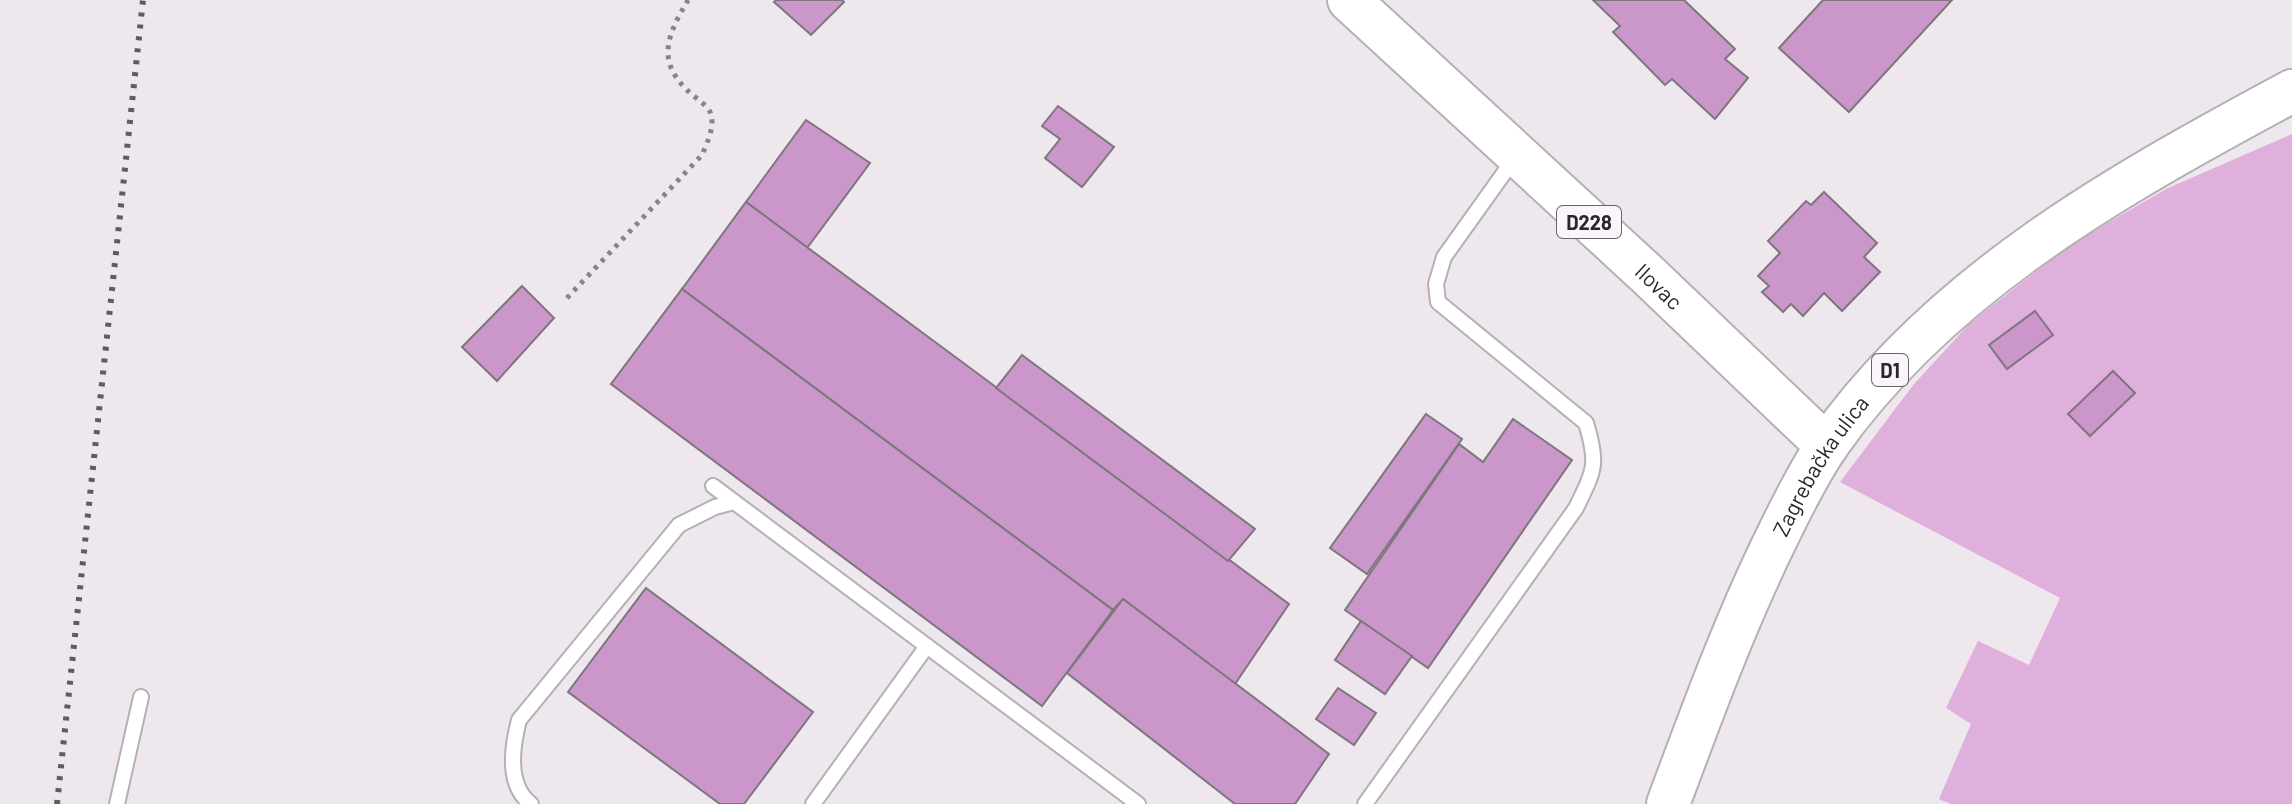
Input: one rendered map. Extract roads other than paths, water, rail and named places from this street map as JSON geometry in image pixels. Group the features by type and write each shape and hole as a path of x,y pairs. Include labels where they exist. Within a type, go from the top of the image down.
{"main road":[{"name":"Ilovac","path":"1349,0 1648,275 1827,446"},
{"name":"Zagrebačka ulica","path":"1668,804 1738,623 1796,498 1827,446 1870,390 1959,304 2041,238 2132,179 2292,91"}],"lane":[{"path":"1365,804 1576,508 1594,471 1594,449 1586,423 1438,302 1436,284 1444,257 1517,155"},
{"path":"713,486 1138,804"},
{"path":"531,804 522,797 511,749 519,720 679,525 715,507 734,502"},
{"path":"813,804 927,646"},
{"path":"117,804 141,697"}],"railway":[{"path":"57,804 143,0"}]}
